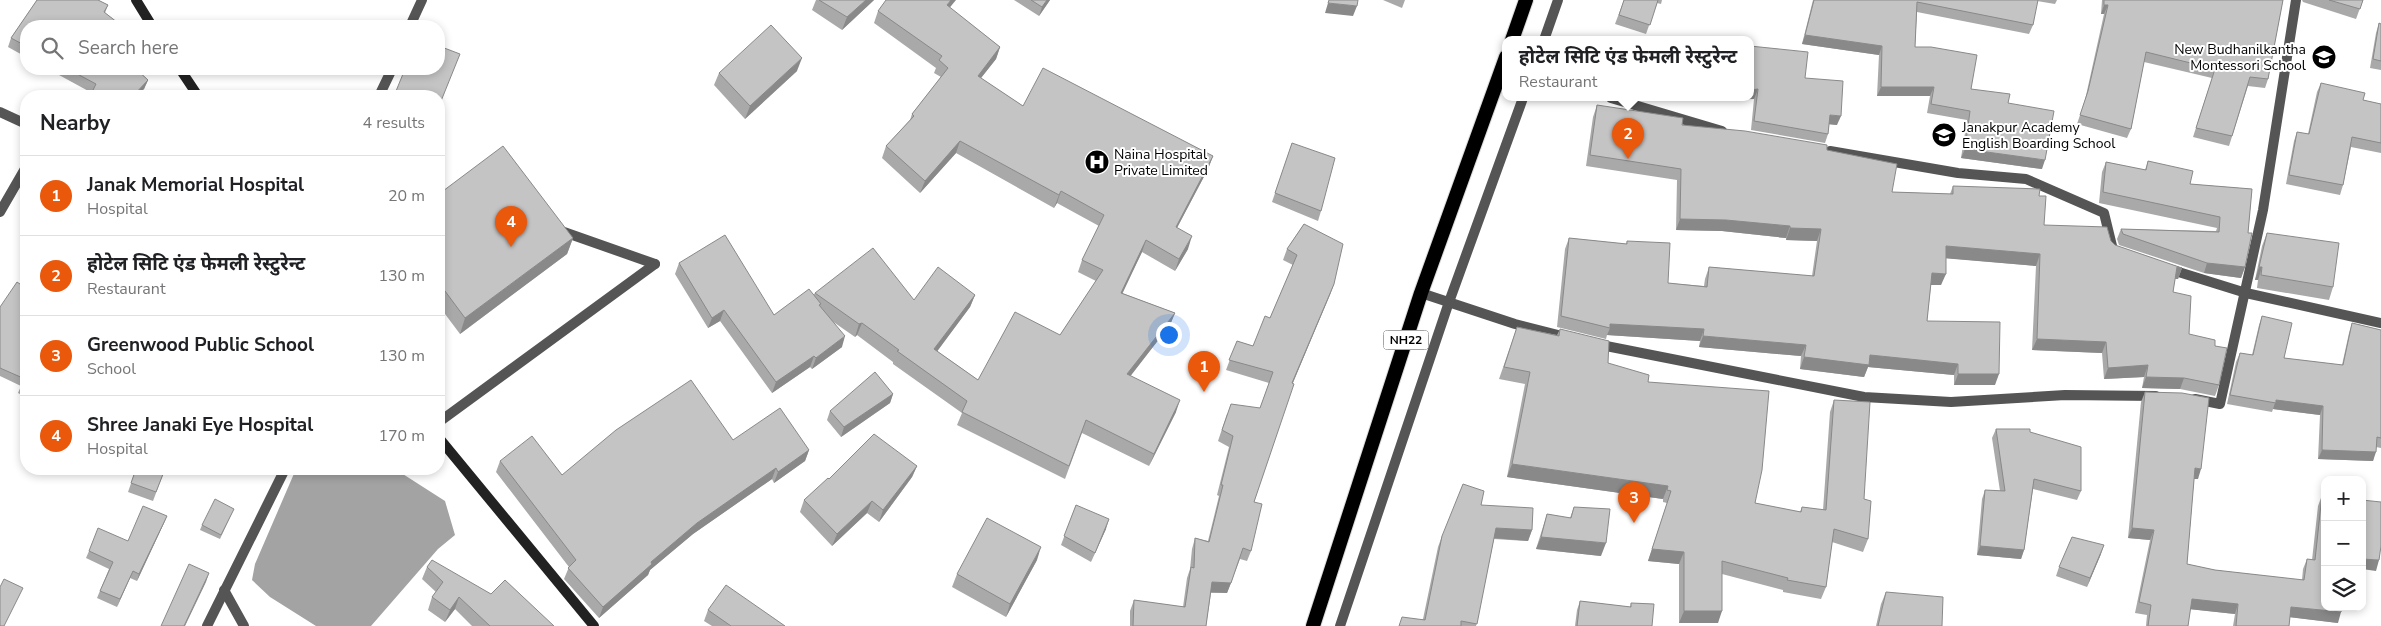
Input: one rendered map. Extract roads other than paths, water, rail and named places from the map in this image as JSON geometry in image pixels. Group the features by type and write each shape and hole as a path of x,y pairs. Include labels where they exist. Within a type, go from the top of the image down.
{"highway":[{"path":"1513,36 1526,0"},
{"name":"NH22","path":"1313,626 1421,293 1502,68"}],"main road":[{"path":"136,0 148,20"},
{"path":"184,75 194,90"},
{"path":"445,445 594,626"}],"street":[{"path":"413,20 422,0"},
{"path":"1545,36 1558,0"},
{"path":"2187,398 2220,404 2263,210 2296,0"},
{"path":"383,90 389,75"},
{"name":"NH22","path":"1340,626 1449,302 1522,101"},
{"path":"1622,101 1737,134"},
{"path":"0,112 20,121"},
{"path":"1824,150 1958,173 2026,179 2104,213 2113,250 2131,256"},
{"path":"0,212 20,177"},
{"path":"445,418 655,264 564,232"},
{"path":"2159,266 2246,293 2381,322"},
{"path":"1421,293 1515,324 1582,341 1864,397 1951,402 2065,395 2170,396"},
{"path":"207,626 282,475"},
{"path":"224,590 244,626"}],"place":[{"name":"New Budhanilkantha Montessori School","path":"2324,57"},
{"name":"Janakpur Academy English Boarding School","path":"1944,135"},
{"name":"होटेल सिटि एंड फेमली रेस्टुरेन्ट","path":"1628,159"},
{"name":"Naina Hospital Private Limited","path":"1097,162"},
{"name":"Shree Janaki Eye Hospital","path":"511,247"},
{"name":"Janak Memorial Hospital","path":"1204,392"},
{"name":"Greenwood Public School","path":"1634,523"}]}
